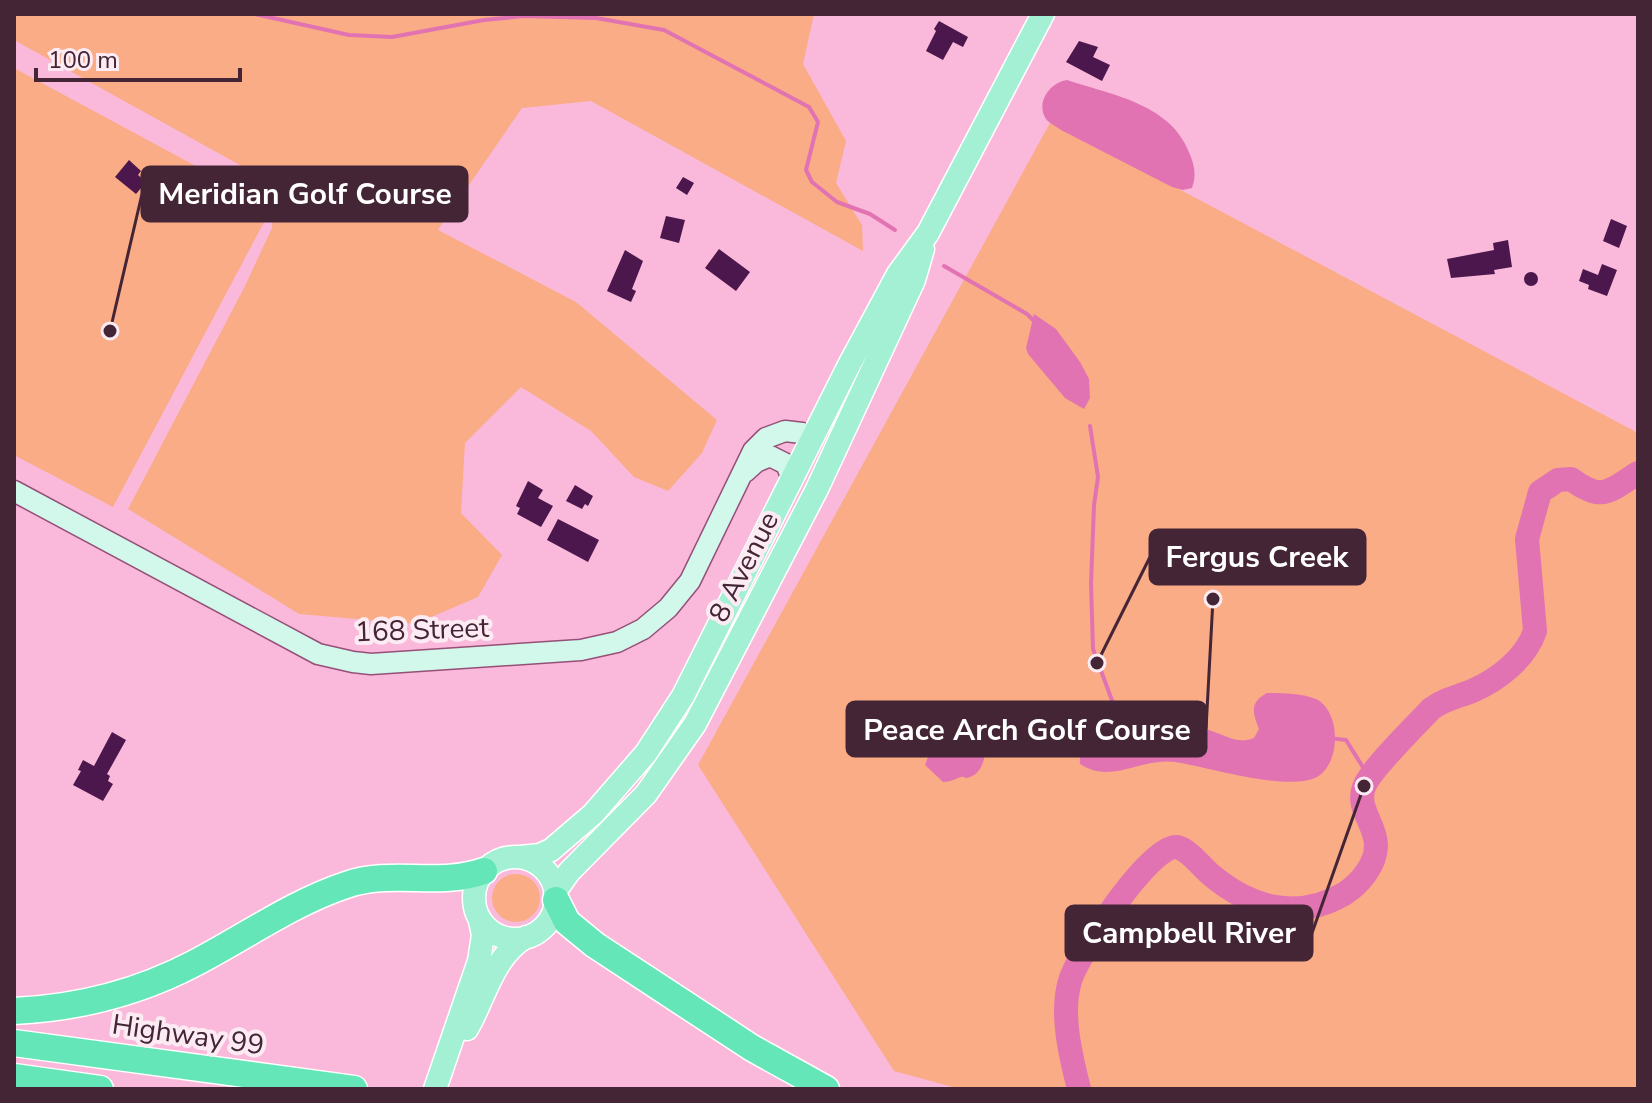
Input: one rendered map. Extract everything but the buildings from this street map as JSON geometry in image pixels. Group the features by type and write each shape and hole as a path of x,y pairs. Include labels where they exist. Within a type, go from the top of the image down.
{"highway":[{"path":"14,1011 89,1002 142,987 196,963 308,900 350,883 395,877 447,880 484,871"},
{"path":"556,896 564,920 595,945 752,1048 826,1089"},
{"name":"Highway 99","path":"14,1043 354,1089"},
{"path":"14,1077 100,1089"}],"main road":[{"name":"8 Avenue","path":"520,857 540,855 555,847 593,814 646,753 683,696 898,274 928,233 1043,14"},
{"name":"8 Avenue","path":"556,896 569,872 652,786 683,744 715,687 817,489 914,280 928,233"},
{"name":"168 Street","path":"14,491 318,654 371,664 581,650 630,636 668,608 690,581 753,451 766,438 785,431 812,438"},
{"path":"715,687 718,657 808,482 815,456 812,438"},
{"name":"168 Street","path":"736,481 756,462 770,456 786,464 792,479"},
{"path":"520,857 542,868 551,878 556,896 553,913 546,925 511,948 501,960 438,1082 479,961 483,937 474,898 476,885 484,871 500,859 520,857"},
{"path":"480,921 501,937 526,937"}],"shaded area":[{"path":"14,14 814,14 803,64 846,141 836,183 862,225 863,251 591,101 522,108 438,230 576,302 717,420 702,453 668,491 634,477 591,431 521,387 465,443 461,513 502,555 478,597 415,624 299,614 128,509 244,288 272,228 276,185 14,40"},
{"path":"14,68 272,207 113,507 14,455"},
{"path":"1067,80 1123,97 1157,114 1171,125 1191,157 1194,172 1192,188 1183,190 1172,187 1049,122 1042,106 1046,94 1055,85"},
{"path":"1051,121 1638,433 1638,1089 960,1089 894,1071 698,765"},
{"path":"1034,314 1056,329 1089,379 1090,398 1084,409 1065,398 1028,354 1026,348"},
{"path":"1267,693 1316,699 1330,715 1334,727 1334,751 1324,772 1315,778 1285,782 1266,780 1175,762 1104,772 1080,764 1086,742 1107,718 1119,711 1134,711 1162,726 1201,728 1240,740 1254,738 1259,729 1254,713 1255,704"},
{"path":"972,741 985,747 982,766 976,774 943,782 925,765 929,754 939,746 952,750"},
{"path":"516,874 533,881 540,898 533,915 516,922 499,915 492,898 499,881"}],"waterway":[{"path":"255,14 349,35 392,37 524,16 596,18 664,30 809,107 818,122 806,170 812,182 837,202 870,214 895,230"},
{"path":"944,266 1034,321"},
{"path":"1090,426 1098,477 1091,584 1093,649 1117,714"},
{"path":"1079,1089 1066,1021 1070,981 1086,949 1116,903 1150,863 1165,851 1177,847 1225,886 1274,907 1309,907 1344,894 1353,887 1366,873 1374,859 1376,847 1362,797 1368,779 1431,709 1492,681 1518,659 1531,641 1535,631 1527,539 1540,492 1558,480 1571,479 1590,490 1605,492 1638,473"},
{"path":"1329,738 1346,740 1369,777"}],"place":[{"name":"Meridian Golf Course","path":"110,331"},
{"name":"Peace Arch Golf Course","path":"1213,599"},
{"name":"Fergus Creek","path":"1097,663"},
{"name":"Campbell River","path":"1364,786"}]}
